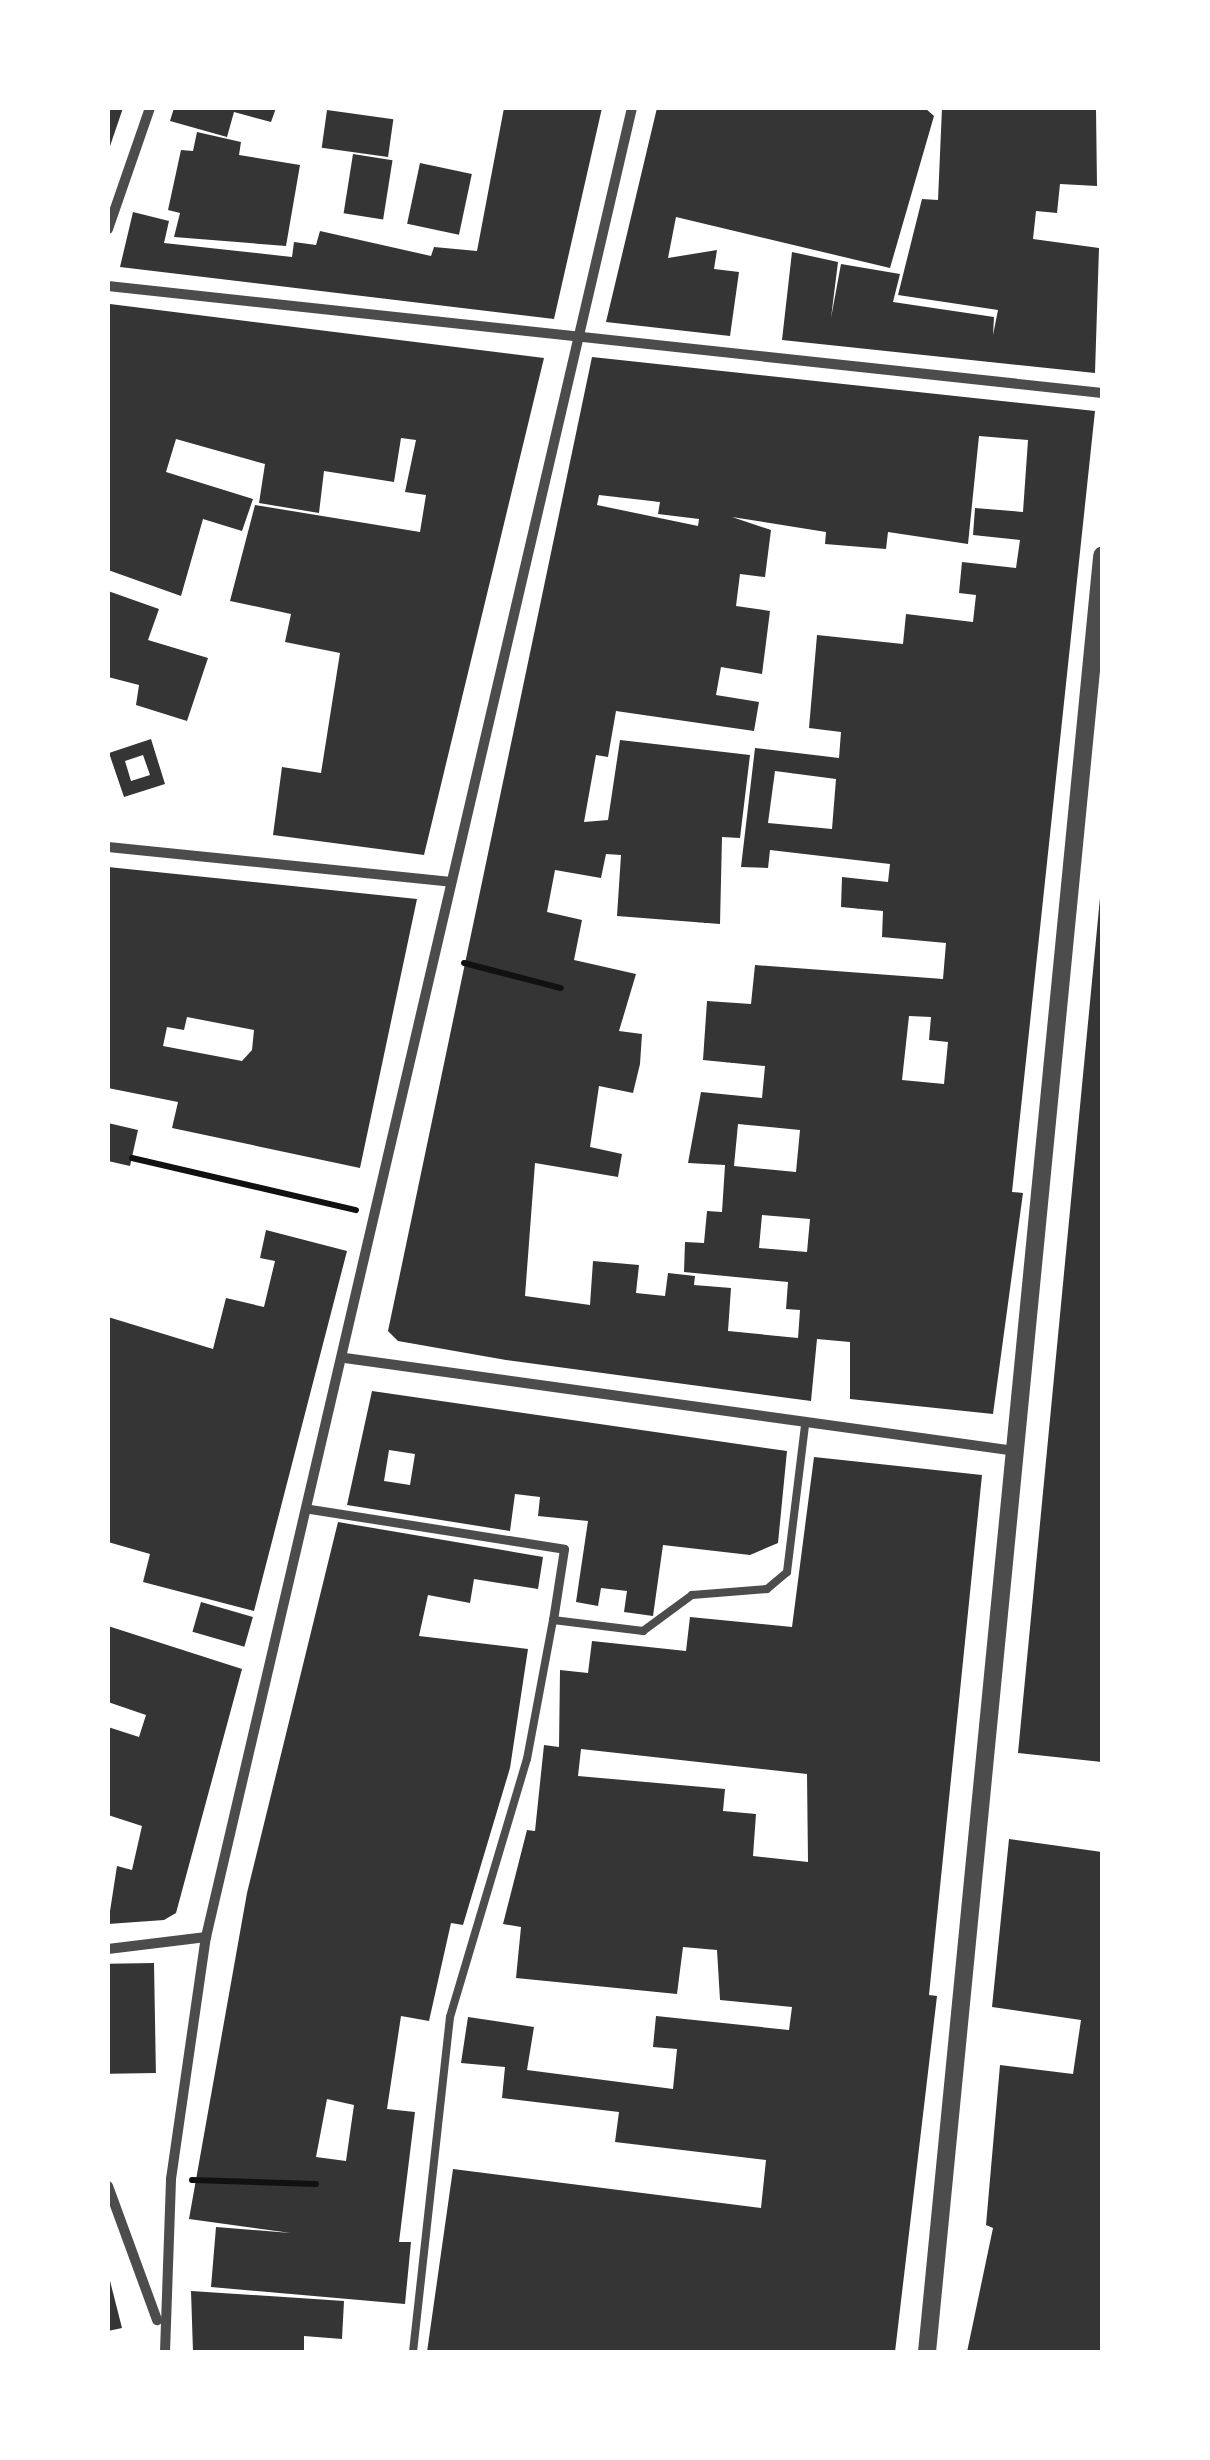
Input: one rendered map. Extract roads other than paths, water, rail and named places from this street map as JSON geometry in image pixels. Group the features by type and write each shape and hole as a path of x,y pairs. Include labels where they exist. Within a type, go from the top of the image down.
{"street":[{"path":"108,229 150,108"},
{"path":"159,2326 171,2179 206,1937 345,1358 450,882 632,108"},
{"path":"108,286 1102,394"},
{"path":"926,2352 1102,556"},
{"path":"108,847 450,882"},
{"path":"345,1358 805,1425 1014,1451"},
{"path":"310,1508 564,1549 553,1620"},
{"path":"108,1949 206,1937"},
{"path":"108,2186 159,2326 164,2352"}],"lane":[{"path":"413,2352 450,2016 528,1759 553,1620 644,1630 661,1626 692,1595 767,1589 787,1572 805,1425"}]}
